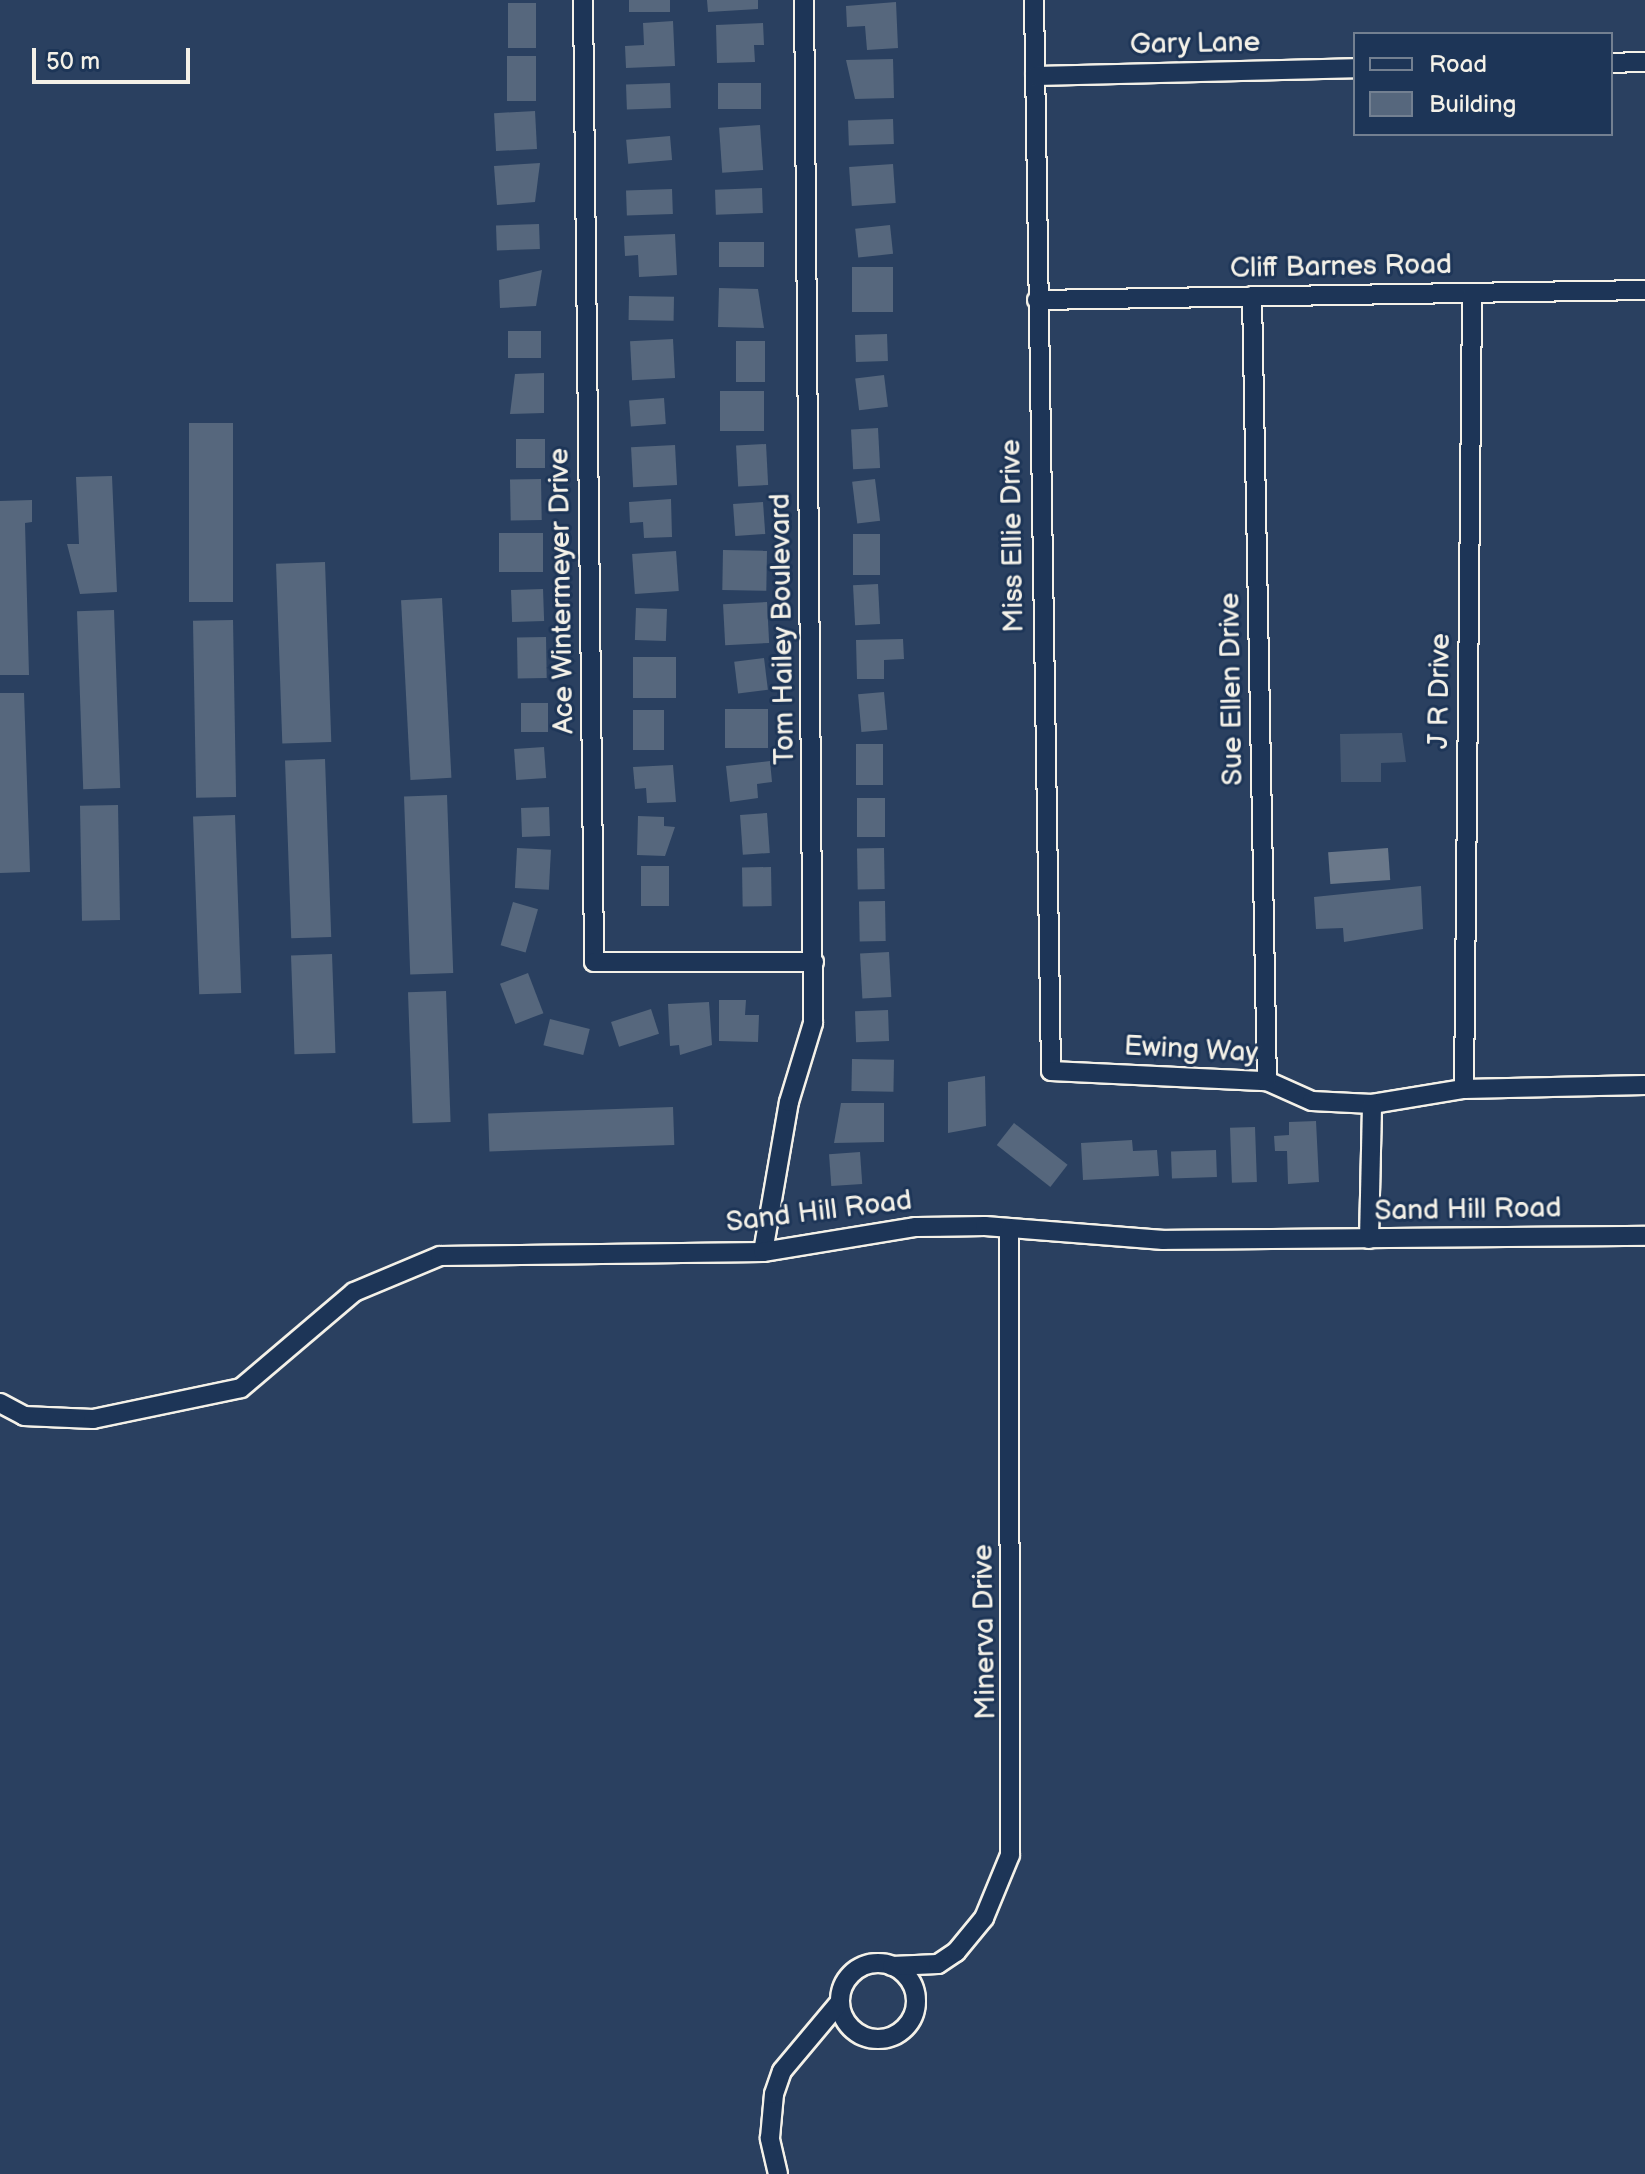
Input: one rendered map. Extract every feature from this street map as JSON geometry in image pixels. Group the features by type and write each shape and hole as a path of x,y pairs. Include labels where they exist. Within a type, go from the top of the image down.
{"street":[{"name":"Ace Wintermeyer Drive","path":"583,0 594,962 814,962"},
{"name":"Tom Hailey Boulevard","path":"763,1252 789,1102 813,1023 804,0"},
{"name":"Miss Ellie Drive","path":"1034,0 1051,1071"},
{"path":"1613,63 1645,62"},
{"name":"Gary Lane","path":"1035,76 1353,68"},
{"name":"Cliff Barnes Road","path":"1037,300 1645,290"},
{"name":"J R Drive","path":"1464,1089 1472,293"},
{"name":"Sue Ellen Drive","path":"1252,296 1267,1081"},
{"name":"Ewing Way","path":"1051,1071 1267,1081 1312,1101 1372,1104 1464,1089 1645,1085"},
{"path":"1369,1239 1372,1104"},
{"name":"Sand Hill Road","path":"0,1403 24,1416 93,1419 241,1388 354,1292 440,1256 763,1252 916,1227 1009,1228 1163,1240 1645,1236"},
{"name":"Minerva Drive","path":"915,1994 938,1964 984,1918 1014,1831 1009,1228"},
{"path":"778,2174 770,2138 774,2094 782,2071 812,2041 839,2003 856,1970 938,1964"},
{"path":"812,2041 858,2034 882,2039 904,2029 915,1994 892,1966"},
{"path":"839,2003 858,2034"}],"shaded area":[{"path":"1402,733 1406,762 1381,763 1381,782 1341,782 1340,734"},
{"path":"1388,848 1390,880 1330,884 1328,852"}],"building":[{"path":"629,0 670,0 670,12 629,12"},
{"path":"707,0 758,0 758,9 708,12"},
{"path":"896,2 898,48 867,50 865,26 847,27 846,6"},
{"path":"508,3 536,3 536,48 508,48"},
{"path":"673,21 675,66 626,68 625,46 644,45 643,23"},
{"path":"763,23 764,45 754,45 755,62 717,63 716,25"},
{"path":"507,56 536,56 536,101 507,101"},
{"path":"893,59 894,98 855,99 846,60"},
{"path":"670,83 671,108 627,110 626,85"},
{"path":"718,83 761,83 761,109 718,109"},
{"path":"535,111 537,149 496,151 494,113"},
{"path":"893,119 894,144 849,146 848,121"},
{"path":"760,125 763,170 722,173 719,128"},
{"path":"670,136 672,160 628,164 626,140"},
{"path":"540,163 535,202 497,205 494,166"},
{"path":"893,164 896,203 852,206 849,167"},
{"path":"762,188 763,213 716,215 715,190"},
{"path":"672,189 673,214 627,216 626,191"},
{"path":"539,224 540,249 497,250 496,226"},
{"path":"890,225 893,254 858,257 855,229"},
{"path":"675,234 677,275 639,277 638,255 625,256 624,236"},
{"path":"719,242 764,242 764,267 719,267"},
{"path":"852,267 893,267 893,312 852,312"},
{"path":"542,270 536,306 500,308 499,280"},
{"path":"719,288 758,289 764,328 718,327"},
{"path":"629,296 674,297 674,321 629,320"},
{"path":"508,331 541,331 541,358 508,358"},
{"path":"887,334 888,361 856,362 855,335"},
{"path":"673,339 675,378 632,380 630,341"},
{"path":"736,341 765,341 765,382 736,382"},
{"path":"544,373 544,413 510,414 515,374"},
{"path":"884,375 888,407 859,410 855,379"},
{"path":"720,391 764,391 764,431 720,431"},
{"path":"664,398 666,424 631,426 629,400"},
{"path":"189,423 233,423 233,602 189,602"},
{"path":"878,428 880,468 853,469 851,429"},
{"path":"516,439 545,439 545,468 516,468"},
{"path":"766,444 768,485 738,487 736,446"},
{"path":"675,445 677,485 633,487 631,447"},
{"path":"112,476 117,592 80,594 67,544 79,544 76,477"},
{"path":"541,479 542,520 511,521 510,480"},
{"path":"875,479 880,521 857,523 852,482"},
{"path":"671,499 672,537 644,538 643,522 630,523 629,502"},
{"path":"32,500 32,522 25,523 29,675 0,675 0,501"},
{"path":"763,502 765,534 735,536 733,504"},
{"path":"499,533 543,533 543,572 499,572"},
{"path":"853,534 880,534 880,575 853,575"},
{"path":"723,550 767,551 766,591 722,590"},
{"path":"676,551 679,591 635,594 632,554"},
{"path":"325,562 331,742 282,744 276,564"},
{"path":"878,584 880,624 855,625 853,585"},
{"path":"543,589 544,621 512,622 511,590"},
{"path":"442,598 451,778 410,780 401,600"},
{"path":"767,602 769,643 725,645 723,604"},
{"path":"636,608 667,609 666,641 635,640"},
{"path":"114,610 120,788 83,789 77,611"},
{"path":"233,620 236,797 196,798 193,621"},
{"path":"546,637 547,678 518,678 517,638"},
{"path":"903,639 904,659 884,660 884,679 857,679 856,640"},
{"path":"633,657 676,657 676,698 633,698"},
{"path":"764,658 768,690 738,693 734,662"},
{"path":"884,692 887,730 861,732 858,694"},
{"path":"0,693 24,693 30,872 0,873"},
{"path":"521,703 548,703 548,732 521,732"},
{"path":"725,709 768,709 768,748 725,748"},
{"path":"633,710 664,710 664,750 633,750"},
{"path":"856,744 883,744 883,785 856,785"},
{"path":"544,747 546,778 516,780 514,749"},
{"path":"325,759 331,937 291,938 285,760"},
{"path":"770,761 772,782 757,784 758,798 730,802 726,766"},
{"path":"673,765 676,802 647,803 646,788 635,789 633,767"},
{"path":"447,795 453,973 410,974 404,797"},
{"path":"857,798 885,798 885,837 857,837"},
{"path":"118,805 120,920 82,921 80,806"},
{"path":"549,807 550,836 522,837 521,808"},
{"path":"767,813 770,853 743,855 740,815"},
{"path":"235,815 241,993 199,994 193,816"},
{"path":"638,816 664,817 664,826 675,827 665,856 637,855"},
{"path":"517,848 551,850 549,890 515,888"},
{"path":"857,848 884,848 885,889 858,889"},
{"path":"641,866 669,866 669,906 641,906"},
{"path":"771,867 772,906 743,907 742,868"},
{"path":"1421,886 1423,929 1344,942 1343,928 1316,929 1314,897"},
{"path":"859,901 885,901 886,941 860,941"},
{"path":"513,902 538,909 526,952 501,945"},
{"path":"889,952 891,997 862,998 860,954"},
{"path":"332,954 335,1053 294,1054 291,955"},
{"path":"528,973 543,1013 515,1024 500,984"},
{"path":"446,991 451,1122 413,1123 408,992"},
{"path":"719,1000 746,1000 745,1015 759,1015 758,1042 719,1041"},
{"path":"709,1002 712,1045 680,1055 679,1045 670,1046 668,1004"},
{"path":"651,1009 659,1034 619,1047 611,1022"},
{"path":"888,1010 889,1041 856,1042 855,1011"},
{"path":"550,1019 590,1029 583,1055 543,1045"},
{"path":"852,1059 894,1060 893,1092 851,1091"},
{"path":"985,1076 986,1126 948,1133 948,1082"},
{"path":"841,1103 884,1103 884,1142 834,1143"},
{"path":"673,1107 674,1145 489,1151 488,1113"},
{"path":"1316,1121 1319,1182 1288,1184 1287,1151 1275,1151 1274,1136 1289,1135 1289,1122"},
{"path":"1014,1123 1068,1165 1050,1187 997,1145"},
{"path":"1255,1127 1257,1182 1232,1183 1230,1128"},
{"path":"1132,1140 1133,1151 1157,1150 1159,1176 1083,1180 1081,1143"},
{"path":"1216,1150 1217,1177 1172,1179 1171,1152"},
{"path":"860,1152 862,1184 831,1186 829,1154"}]}
